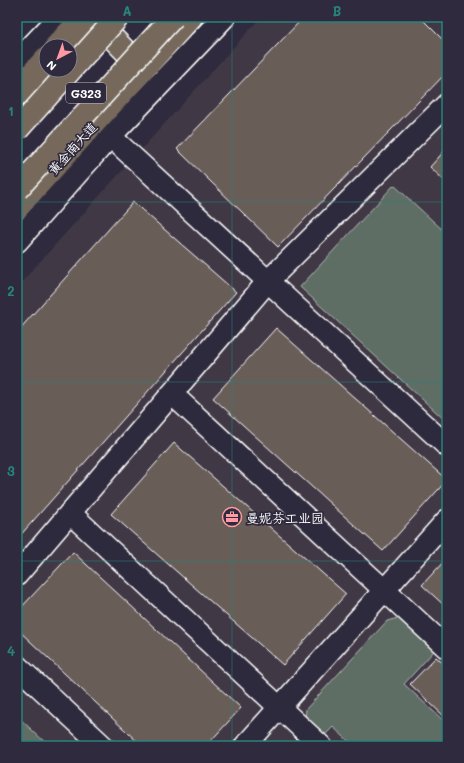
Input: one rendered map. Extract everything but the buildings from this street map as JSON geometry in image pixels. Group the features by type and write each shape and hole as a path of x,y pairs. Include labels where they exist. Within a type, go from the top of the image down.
{"main road":[{"name":"G323","path":"17,130 118,17"},
{"name":"G323","path":"17,170 154,17"},
{"path":"17,189 173,17"},
{"name":"黄金南大道","path":"17,208 191,17"},
{"path":"93,18 143,69"},
{"path":"67,38 93,18"},
{"path":"78,39 93,18"},
{"path":"17,90 38,67"},
{"path":"17,107 44,78"}],"street":[{"path":"17,62 60,17"},
{"path":"17,241 110,136 224,17"},
{"path":"17,575 268,281 447,104"},
{"path":"110,136 447,446"},
{"path":"172,394 447,648"},
{"path":"70,513 321,746"},
{"path":"245,746 447,520"},
{"path":"17,666 103,746"}],"shaded area":[{"name":"曼妮芬工业园","path":"261,17 447,17 447,746 17,746 17,287"}],"green space":[{"path":"394,185 447,234 447,422 300,287"},
{"path":"398,618 434,651 404,684 447,724 447,746 354,746 333,727 324,736 305,719 306,709 387,621"},
{"path":"17,716 49,746 17,746"}],"place":[{"name":"曼妮芬工业园","path":"232,517"}]}
